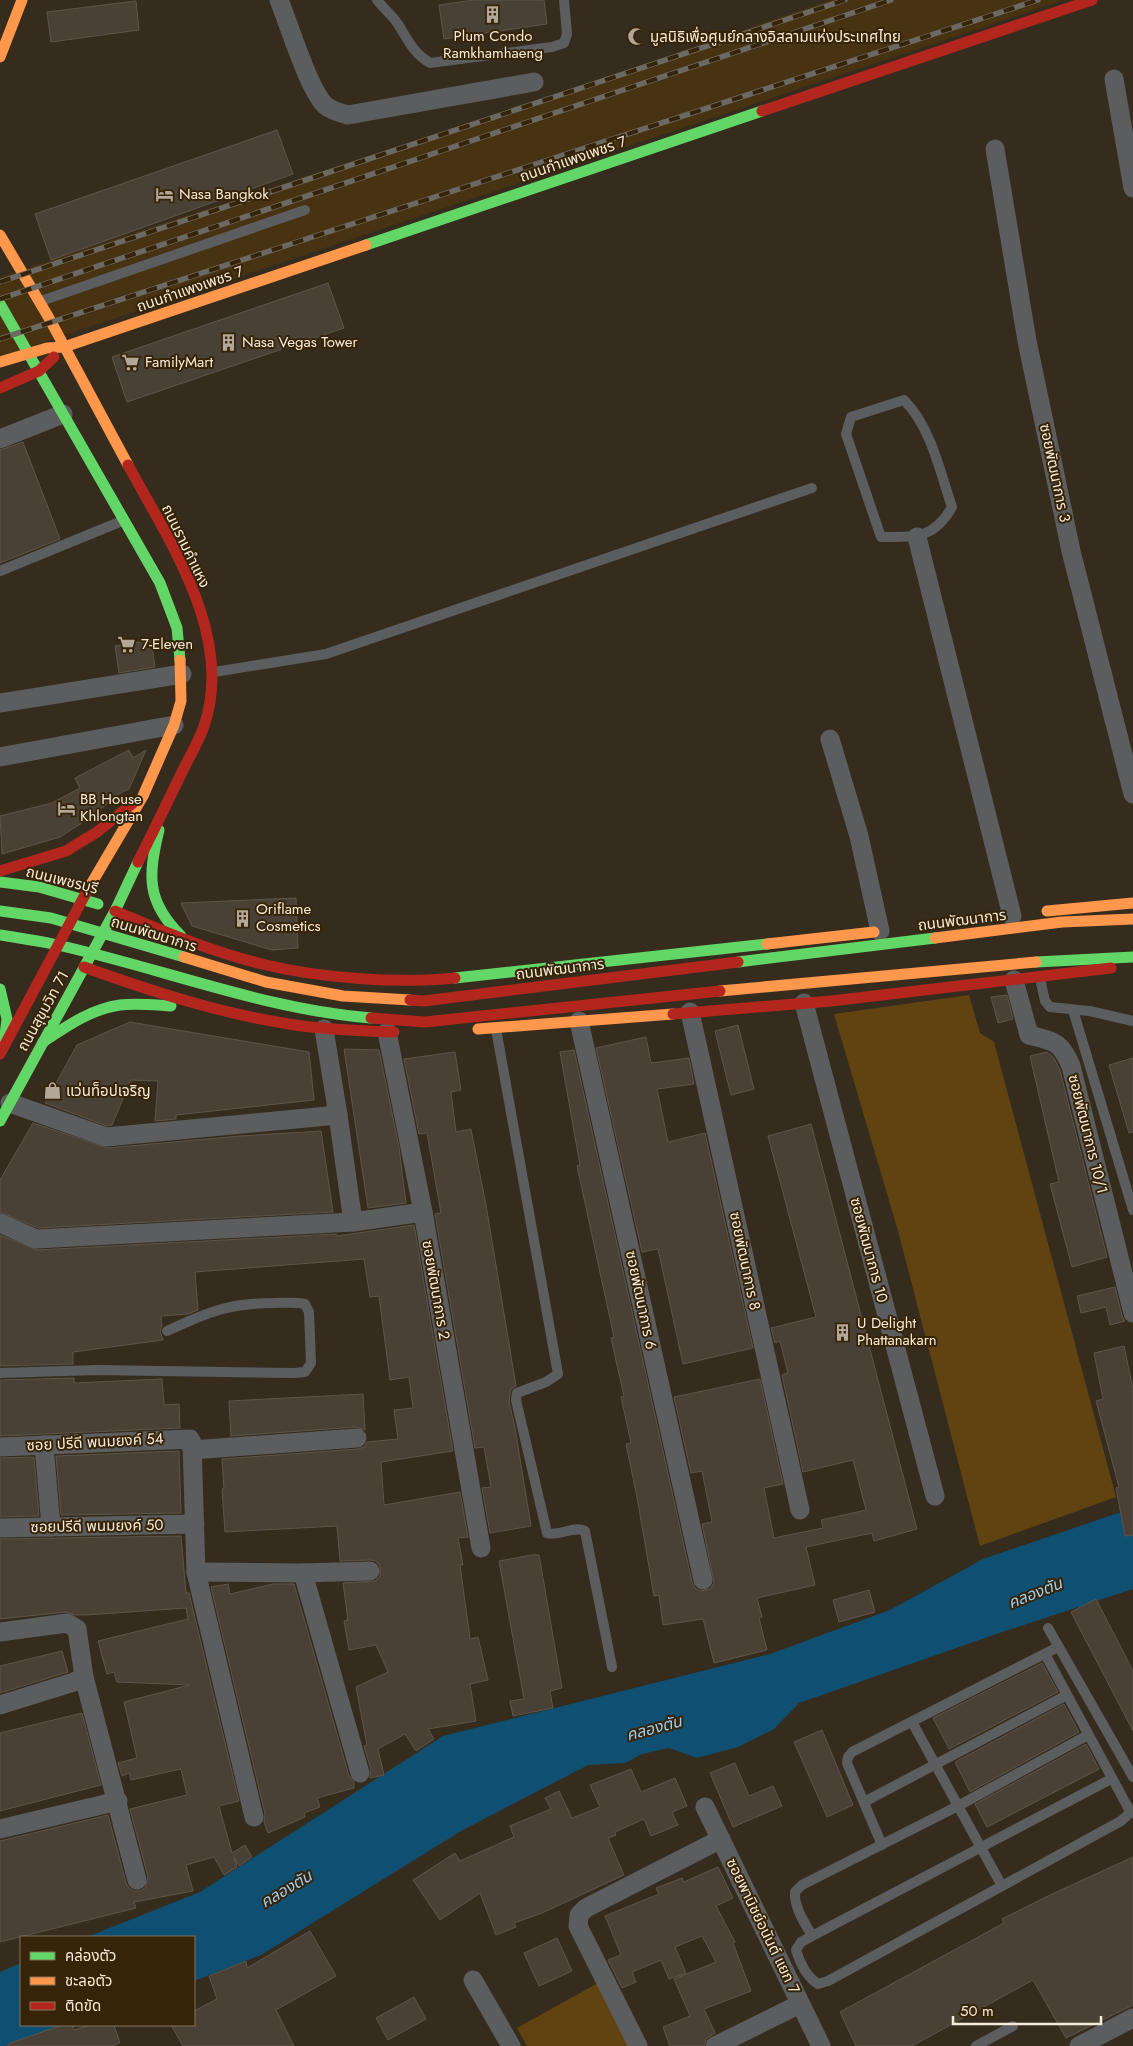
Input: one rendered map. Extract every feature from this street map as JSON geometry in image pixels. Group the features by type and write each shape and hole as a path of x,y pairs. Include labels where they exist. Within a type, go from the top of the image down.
{"main road":[{"path":"0,57 22,0"},
{"name":"ถนนกำแพงเพชร 7","path":"0,362 46,348 64,348 1092,0"},
{"name":"ถนนรามคำแหง","path":"0,234 52,322 64,348 187,576 204,620 213,672 210,701 204,726 116,911 80,966"},
{"path":"0,304 160,583 177,628 182,674 181,701 174,725 143,796 83,898"},
{"name":"ถนนกำแพงเพชร 7","path":"0,388 39,372 64,348"},
{"path":"0,871 66,851 97,832 143,796"},
{"path":"166,806 153,854 151,876 154,896 161,913 183,939"},
{"name":"ถนนเพชรบุรี","path":"0,882 39,887 83,898 116,911"},
{"name":"ถนนสุขุมวิท 71","path":"2,1050 83,898"},
{"path":"1040,912 1133,903"},
{"name":"ถนนพัฒนาการ","path":"0,911 51,918 266,982 343,996 424,1001 1062,922 1133,919"},
{"name":"ถนนพัฒนาการ","path":"116,911 183,939 262,964 331,976 427,981 885,931"},
{"path":"0,935 54,944 258,1000 335,1015 426,1022 711,992 1066,959 1133,957"},
{"path":"466,1030 804,1003 1133,965"},
{"path":"80,966 172,998 249,1016 324,1029 395,1032 387,1014 386,1001 388,992 395,980"},
{"name":"ถนนสุขุมวิท 71","path":"0,1121 43,1042 80,966"},
{"path":"0,989 7,1019 2,1050"},
{"path":"43,1042 74,1022 95,1012 119,1005 214,1008"}],"street":[{"path":"279,0 315,92 328,108 337,112 348,115 534,82"},
{"path":"1114,79 1133,188"},
{"name":"ซอยพัฒนาการ 3","path":"996,149 1027,341 1071,551 1133,794"},
{"path":"0,439 63,414"},
{"path":"916,538 1012,916"},
{"path":"0,703 182,674"},
{"path":"0,757 174,725"},
{"path":"830,739 885,931"},
{"name":"ซอยพัฒนาการ 10/1","path":"1014,980 1028,1035 1054,1042 1064,1050 1071,1066 1133,1313"},
{"name":"ซอยพัฒนาการ 10","path":"804,1003 935,1496"},
{"name":"ซอยพัฒนาการ 8","path":"690,1012 800,1510"},
{"name":"ซอยพัฒนาการ 6","path":"579,1021 703,1580"},
{"path":"324,1029 338,1115 352,1222"},
{"name":"ซอยพัฒนาการ 2","path":"395,1032 423,1212 481,1548"},
{"path":"10,1103 106,1137 338,1115"},
{"path":"0,1223 36,1239 352,1222 423,1212"},
{"name":"ซอย ปรีดี พนมยงค์ 54","path":"0,1447 44,1445 191,1445 357,1438"},
{"path":"44,1445 52,1527"},
{"path":"191,1445 196,1572 254,1817"},
{"name":"ซอยปรีดี พนมยงค์ 50","path":"0,1528 195,1524"},
{"path":"196,1572 303,1573 370,1570"},
{"path":"303,1573 360,1772"},
{"path":"0,1632 67,1623 74,1625 77,1629 84,1677 118,1801 137,1880"},
{"path":"0,1705 74,1682 84,1677"},
{"path":"0,1829 118,1801"},
{"name":"ซอยพานิชย์อนันต์ แยก 7","path":"704,1806 821,2046"},
{"path":"638,2046 578,1926 579,1915 586,1908 721,1839"},
{"path":"473,1980 510,2046"},
{"path":"714,2046 800,2004"},
{"path":"1079,2046 1133,2018"}],"lane":[{"path":"377,0 397,22 412,49 430,63 552,47 564,43 568,34 564,0"},
{"path":"40,301 305,210"},
{"path":"904,400 915,411 927,436 952,508 943,523 916,538 881,537 846,434 852,417 904,400"},
{"path":"213,672 326,654 812,488"},
{"path":"0,571 124,520"},
{"path":"1040,977 1047,1004 1053,1008 1089,1011 1133,1021"},
{"path":"1073,1010 1133,1210"},
{"path":"496,1028 558,1374 546,1382 517,1393 516,1400 547,1533 553,1535 580,1528 586,1531 612,1667"},
{"path":"0,1373 97,1370 294,1373 305,1372 310,1363 309,1312 305,1304 296,1302 246,1303 210,1311 167,1331"},
{"path":"1048,1628 1133,1777"},
{"path":"882,1845 847,1763 848,1757 852,1752 1058,1646"},
{"path":"1045,1654 1111,1779 1132,1811 1121,1821 828,1982 818,1984 811,1979 798,1959 796,1950 801,1942 982,1849 1111,1779"},
{"path":"864,1802 1066,1696"},
{"path":"912,1722 1002,1886"},
{"path":"812,1936 794,1901 794,1892 802,1885 958,1806 1088,1735"},
{"path":"976,2046 1013,2026"}],"shaded area":[{"path":"831,0 1064,0 0,357 0,277 562,92"},
{"path":"969,995 980,1033 994,1042 1116,1497 980,1546 898,1231 834,1014"},
{"path":"598,1983 632,2046 527,2046 517,2028"}],"water":[{"name":"คลองตัน","path":"1133,1510 1133,1589 1005,1631 799,1703 774,1729 738,1747 697,1758 669,1748 642,1754 625,1763 588,1765 461,1831 261,1955 195,1981 195,1936 90,1936 200,1892 443,1736 770,1654 890,1610 983,1559 1118,1513"},
{"path":"20,1963 20,2026 77,2026 26,2046 0,2046 0,1972"}],"building":[{"name":"Plum Condo Ramkhamhaeng","path":"474,0 544,0 547,24 444,39 439,5"},
{"path":"136,1 139,30 51,42 47,12"},
{"name":"Nasa Bangkok","path":"277,130 293,174 51,260 35,214"},
{"name":"Nasa Vegas Tower","path":"328,283 344,328 127,402 112,357"},
{"path":"23,442 60,539 0,563 0,450"},
{"path":"151,640 155,667 119,673 115,646"},
{"path":"129,750 133,758 146,750 129,789 122,792 88,819 60,837 2,854 0,816 52,803 80,788 75,778"},
{"name":"Oriflame Cosmetics","path":"296,898 298,948 272,950 192,926 181,903"},
{"path":"1007,995 1013,1019 998,1023 991,997"},
{"path":"130,1022 309,1052 314,1100 176,1115 176,1119 155,1121 158,1081 131,1080 112,1125 107,1126 45,1103 77,1045"},
{"path":"738,1025 754,1089 731,1095 715,1031"},
{"path":"646,1037 651,1063 689,1058 694,1084 657,1089 668,1142 705,1133 753,1348 683,1364 658,1249 642,1252 596,1048"},
{"path":"344,1049 379,1050 399,1147 406,1203 368,1208"},
{"path":"574,1050 692,1582 695,1588 700,1591 710,1589 714,1583 702,1524 712,1522 702,1471 691,1473 674,1397 760,1379 783,1484 764,1488 774,1538 823,1528 821,1520 866,1510 853,1460 803,1472 782,1375 788,1373 780,1341 775,1343 771,1328 816,1317 768,1136 811,1124 917,1529 874,1541 872,1533 806,1547 815,1585 757,1598 762,1617 759,1618 767,1650 714,1663 703,1619 663,1625 659,1595 654,1596 626,1444 631,1443 621,1397 624,1396 611,1338 614,1337 577,1166 580,1165 560,1052"},
{"path":"455,1052 461,1090 451,1092 456,1132 471,1129 486,1205 516,1386 511,1389 509,1401 531,1526 490,1533 482,1488 491,1487 484,1447 475,1448 435,1214 441,1213 427,1133 419,1134 404,1059"},
{"path":"1047,1052 1054,1058 1060,1070 1107,1257 1072,1267 1050,1184 1059,1182 1030,1056"},
{"path":"1133,1058 1133,1132 1129,1133 1109,1065"},
{"path":"33,1123 107,1148 321,1131 333,1212 38,1228 0,1212 0,1180"},
{"path":"414,1225 453,1451 381,1462 384,1505 460,1492 468,1537 458,1538 463,1565 460,1565 470,1639 478,1637 488,1680 470,1684 476,1721 428,1729 434,1739 416,1751 405,1734 378,1749 384,1775 370,1778 371,1770 364,1746 367,1745 356,1687 388,1672 376,1645 349,1650 344,1621 348,1620 343,1583 375,1581 380,1576 380,1566 376,1561 370,1560 340,1561 337,1526 225,1532 222,1489 224,1489 222,1459 358,1449 364,1447 367,1442 398,1439 394,1410 413,1408 409,1377 390,1380 379,1296 370,1297 364,1259 195,1272 198,1310 188,1314 161,1316 162,1326 160,1331 163,1340 73,1352 73,1364 0,1366 0,1235 37,1250 336,1234 337,1236"},
{"path":"1115,1287 1125,1321 1110,1325 1106,1307 1081,1313 1077,1296"},
{"path":"1124,1346 1133,1389 1133,1535 1125,1536 1116,1488 1119,1487 1096,1401 1103,1399 1094,1353"},
{"path":"74,1378 74,1383 162,1379 164,1405 179,1404 180,1428 0,1436 0,1380"},
{"path":"363,1394 365,1430 356,1427 231,1436 229,1401"},
{"path":"179,1451 181,1513 61,1515 56,1456"},
{"path":"34,1457 39,1516 0,1517 0,1458"},
{"path":"181,1536 186,1593 189,1593 239,1801 219,1806 232,1853 245,1845 252,1857 239,1866 234,1857 237,1867 224,1875 214,1857 186,1865 193,1891 134,1902 136,1908 0,1942 0,1841 108,1815 126,1883 134,1891 140,1891 145,1888 148,1877 130,1809 187,1795 181,1769 131,1780 129,1773 122,1776 118,1763 137,1758 124,1702 190,1685 117,1682 114,1672 107,1674 98,1641 188,1619 186,1608 86,1615 75,1615 66,1612 0,1619 0,1539"},
{"path":"539,1555 562,1688 550,1691 553,1708 513,1716 510,1701 524,1699 499,1561"},
{"path":"228,1584 230,1594 273,1584 294,1584 349,1776 354,1782 354,1788 317,1798 320,1807 304,1813 305,1817 268,1833 211,1587"},
{"path":"869,1590 875,1612 839,1622 833,1600"},
{"path":"1096,1599 1133,1671 1133,1731 1071,1612"},
{"path":"62,1651 68,1672 0,1693 0,1666"},
{"path":"1042,1663 1058,1692 949,1749 933,1718"},
{"path":"1064,1704 1079,1732 970,1792 955,1762"},
{"path":"82,1713 101,1785 0,1811 0,1733"},
{"path":"822,1730 853,1805 827,1817 794,1742"},
{"path":"1086,1744 1099,1769 987,1827 975,1804"},
{"path":"735,1763 749,1796 773,1786 782,1806 733,1827 710,1773"},
{"path":"631,1769 641,1792 675,1778 687,1806 672,1812 678,1825 651,1836 644,1819 615,1832 616,1835 608,1838 624,1875 542,1913 514,1923 516,1927 496,1935 480,1893 440,1920 413,1880 455,1853 460,1861 514,1837 510,1826 551,1809 545,1798 559,1791 572,1818 600,1807 590,1785"},
{"path":"1133,1857 1133,2005 1066,2038 1033,1980 912,2046 856,2046 840,2012 1004,1923 1002,1919"},
{"path":"718,1867 733,1898 716,1906 735,1942 733,1943 751,1991 704,2009 715,2033 706,2039 704,2046 670,2046 663,2027 690,2016 674,1979 716,1962 702,1936 675,1947 686,1973 669,1979 661,1960 632,1972 636,1982 622,1988 608,1960 621,1955 605,1916 659,1894 656,1888 682,1878 684,1882"},
{"path":"310,1931 336,1976 276,2010 294,2046 183,2046 172,2026 195,2026 195,2010 217,1999 209,1976 246,1961 247,1968"},
{"path":"557,1938 572,1971 539,1986 524,1953"},
{"path":"414,1997 426,2019 388,2040 376,2018"},
{"path":"59,2026 72,2026 74,2030 87,2026 114,2026 120,2043 111,2046 8,2046 8,2044"}],"railway":[{"path":"0,282 845,0"},
{"path":"0,299 891,0"},
{"path":"0,339 1038,0"}],"traffic: fast":[{"path":"366,245 762,111"},
{"path":"0,304 160,583 177,628 180,660"},
{"path":"159,830 153,861 153,887 161,911 181,936"},
{"path":"0,1121 115,911 138,862"},
{"path":"0,882 39,887 98,904"},
{"path":"0,911 51,918 184,957"},
{"path":"0,935 93,953 250,997 290,1006 371,1018"},
{"path":"738,962 935,938"},
{"path":"455,978 767,944"},
{"path":"1036,962 1133,957"},
{"path":"0,989 7,1019 4,1043"},
{"path":"43,1042 89,1014 109,1007 133,1004 171,1006"}],"traffic: slow":[{"path":"0,57 22,0"},
{"path":"0,235 49,318 128,465"},
{"path":"0,362 47,348 64,347 366,245"},
{"path":"87,891 143,796 174,725 181,701 180,660"},
{"path":"1047,911 1133,903"},
{"path":"935,938 1062,922 1133,919"},
{"path":"767,944 874,932"},
{"path":"184,957 266,982 343,996 410,1000"},
{"path":"720,991 1036,962"},
{"path":"478,1029 673,1014"}],"traffic: jam":[{"path":"762,111 1092,0"},
{"path":"0,388 39,371 54,357"},
{"path":"128,465 162,525 193,590 204,624 211,658 211,692 204,726 138,862"},
{"path":"0,871 66,851 97,832 132,804"},
{"path":"0,1054 87,891"},
{"path":"115,911 206,947 243,959 284,969 333,976 383,980 455,978"},
{"path":"410,1000 424,1001 738,962"},
{"path":"84,967 162,993 241,1015 307,1027 394,1032"},
{"path":"673,1014 831,1001 1111,968"},
{"path":"371,1018 425,1022 720,991"}],"place":[{"name":"Plum Condo Ramkhamhaeng","path":"493,15"},
{"name":"มูลนิธิเพื่อศูนย์กลางอิสลามแห่งประเทศไทย","path":"636,37"},
{"name":"Nasa Bangkok","path":"165,194"},
{"name":"Nasa Vegas Tower","path":"228,342"},
{"name":"FamilyMart","path":"131,362"},
{"name":"7-Eleven","path":"127,644"},
{"name":"BB House Khlongtan","path":"66,808"},
{"name":"Oriflame Cosmetics","path":"242,918"},
{"name":"แว่นท็อปเจริญ","path":"52,1091"},
{"name":"U Delight Phattanakarn","path":"843,1332"}]}
